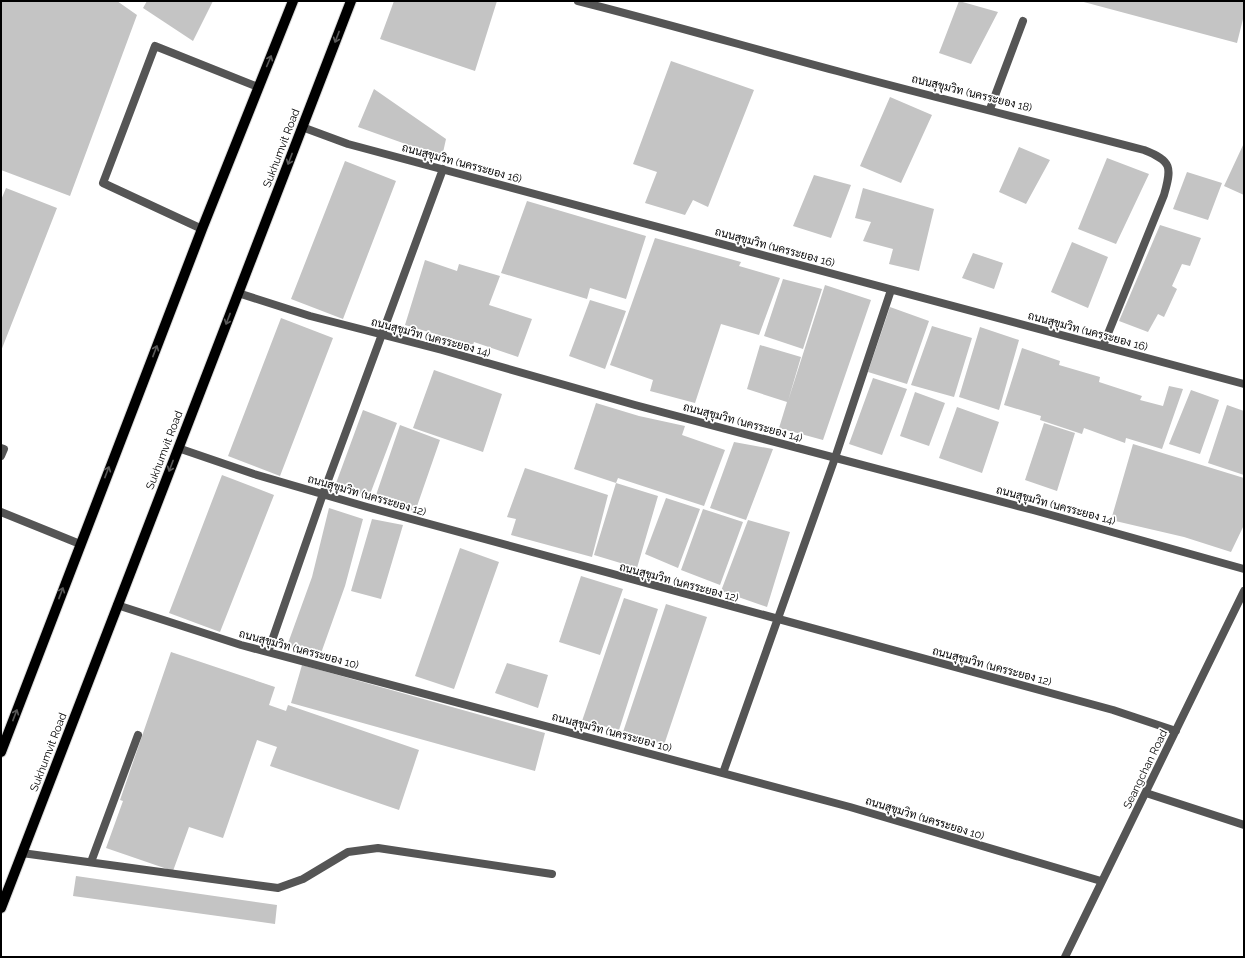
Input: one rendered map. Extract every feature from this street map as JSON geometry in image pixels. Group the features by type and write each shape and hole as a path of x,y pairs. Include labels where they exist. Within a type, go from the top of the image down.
{"main road":[{"path":"2,745 202,229 293,1"},
{"name":"Sukhumvit Road","path":"1,908 351,1"}],"street":[{"name":"ถนนสุขุมวิท (นครระยอง 18)","path":"578,1 838,71 990,109 1144,150 1161,157 1168,166 1169,177 1164,195 1102,346"},
{"path":"990,109 1023,21"},
{"path":"202,229 103,183 154,46 258,87"},
{"name":"ถนนสุขุมวิท (นครระยอง 16)","path":"302,127 348,144 1244,384"},
{"path":"268,652 323,494 443,169"},
{"path":"723,773 835,458 891,290"},
{"name":"ถนนสุขุมวิท (นครระยอง 14)","path":"238,293 310,316 1244,569"},
{"path":"1,448 4,449 1,456"},
{"name":"ถนนสุขุมวิท (นครระยอง 12)","path":"178,448 254,474 323,494 777,620 1113,710 1176,731"},
{"path":"1,512 80,544"},
{"name":"Seangchan Road","path":"1065,957 1244,591"},
{"name":"ถนนสุขุมวิท (นครระยอง 10)","path":"117,605 268,652 850,807 1101,882"},
{"path":"91,862 138,736"},
{"path":"1146,793 1244,825"},
{"path":"22,853 278,888 303,879 348,852 378,848 552,874"}],"building":[{"path":"1,1 117,1 137,15 70,196 1,170"},
{"path":"147,1 213,1 193,41 143,8"},
{"path":"394,1 497,1 475,71 380,39"},
{"path":"959,1 998,12 971,64 939,53"},
{"path":"1080,1 1244,1 1244,15 1237,43"},
{"path":"671,61 754,90 708,207 693,200 685,215 645,203 657,172 633,164"},
{"path":"374,89 446,139 442,157 358,127"},
{"path":"890,97 932,115 901,183 860,166"},
{"path":"1244,143 1244,195 1224,186"},
{"path":"1019,147 1050,160 1026,204 999,192"},
{"path":"1107,158 1149,174 1116,244 1078,229"},
{"path":"345,161 396,181 343,319 291,299"},
{"path":"1187,172 1222,183 1208,220 1173,209"},
{"path":"814,175 851,185 831,238 793,226"},
{"path":"6,188 57,208 1,351 1,200"},
{"path":"863,188 934,209 919,271 889,264 893,249 863,241 871,222 855,218"},
{"path":"527,201 646,236 626,299 590,288 587,299 501,273"},
{"path":"1160,225 1201,238 1190,266 1182,264 1172,286 1177,289 1164,317 1158,314 1148,332 1119,321"},
{"path":"655,238 741,262 739,266 780,278 759,335 721,324 695,403 650,391 653,380 610,365"},
{"path":"1072,242 1108,257 1088,308 1051,292"},
{"path":"973,253 1003,263 994,289 962,278"},
{"path":"425,260 457,271 459,264 500,276 489,305 532,319 518,357 474,342 473,345 405,325"},
{"path":"783,279 822,289 803,349 764,336"},
{"path":"825,285 871,300 823,440 779,428 787,402 747,389 760,345 801,357 788,401"},
{"path":"590,300 626,311 605,369 569,356"},
{"path":"890,307 929,321 907,384 868,372"},
{"path":"281,318 333,338 280,476 228,456"},
{"path":"932,326 972,338 954,397 911,385"},
{"path":"980,327 1019,340 999,410 959,397"},
{"path":"1022,348 1060,361 1059,365 1100,377 1099,382 1142,396 1140,400 1163,406 1169,386 1183,389 1162,449 1126,438 1125,443 1084,428 1082,434 1040,420 1041,416 1004,405"},
{"path":"434,370 502,394 483,452 413,428"},
{"path":"873,378 907,389 882,455 849,444"},
{"path":"1191,390 1219,400 1200,454 1169,444"},
{"path":"915,392 945,403 929,446 900,436"},
{"path":"596,403 639,416 685,426 682,435 725,450 704,506 618,478 616,483 574,469"},
{"path":"1227,405 1244,411 1244,475 1208,463"},
{"path":"957,407 999,422 982,473 939,458"},
{"path":"363,410 397,423 369,497 335,486"},
{"path":"1044,423 1075,433 1057,491 1025,480"},
{"path":"400,425 440,440 415,512 375,498"},
{"path":"734,442 773,449 746,520 710,508"},
{"path":"1133,444 1244,478 1244,525 1231,552 1184,537 1111,520"},
{"path":"525,468 608,495 592,557 511,535 516,519 507,517"},
{"path":"222,475 274,495 220,632 169,613"},
{"path":"616,483 658,496 637,568 594,555"},
{"path":"666,498 700,509 678,568 645,554"},
{"path":"329,508 363,519 345,586 320,656 287,646 312,577"},
{"path":"703,509 743,522 720,585 681,570"},
{"path":"372,519 403,525 381,599 351,591"},
{"path":"748,520 790,532 767,607 721,591"},
{"path":"460,548 499,562 454,689 415,676"},
{"path":"581,576 623,589 600,655 559,642"},
{"path":"624,598 658,609 619,730 582,721"},
{"path":"666,604 707,617 664,745 623,732"},
{"path":"171,652 275,687 269,705 286,711 288,705 419,750 399,810 270,766 277,747 257,740 223,838 189,827 173,871 106,848 123,801 120,800"},
{"path":"507,663 548,675 538,708 495,693"},
{"path":"302,665 545,733 535,771 291,703"},
{"path":"76,876 277,905 275,924 73,896"}]}
